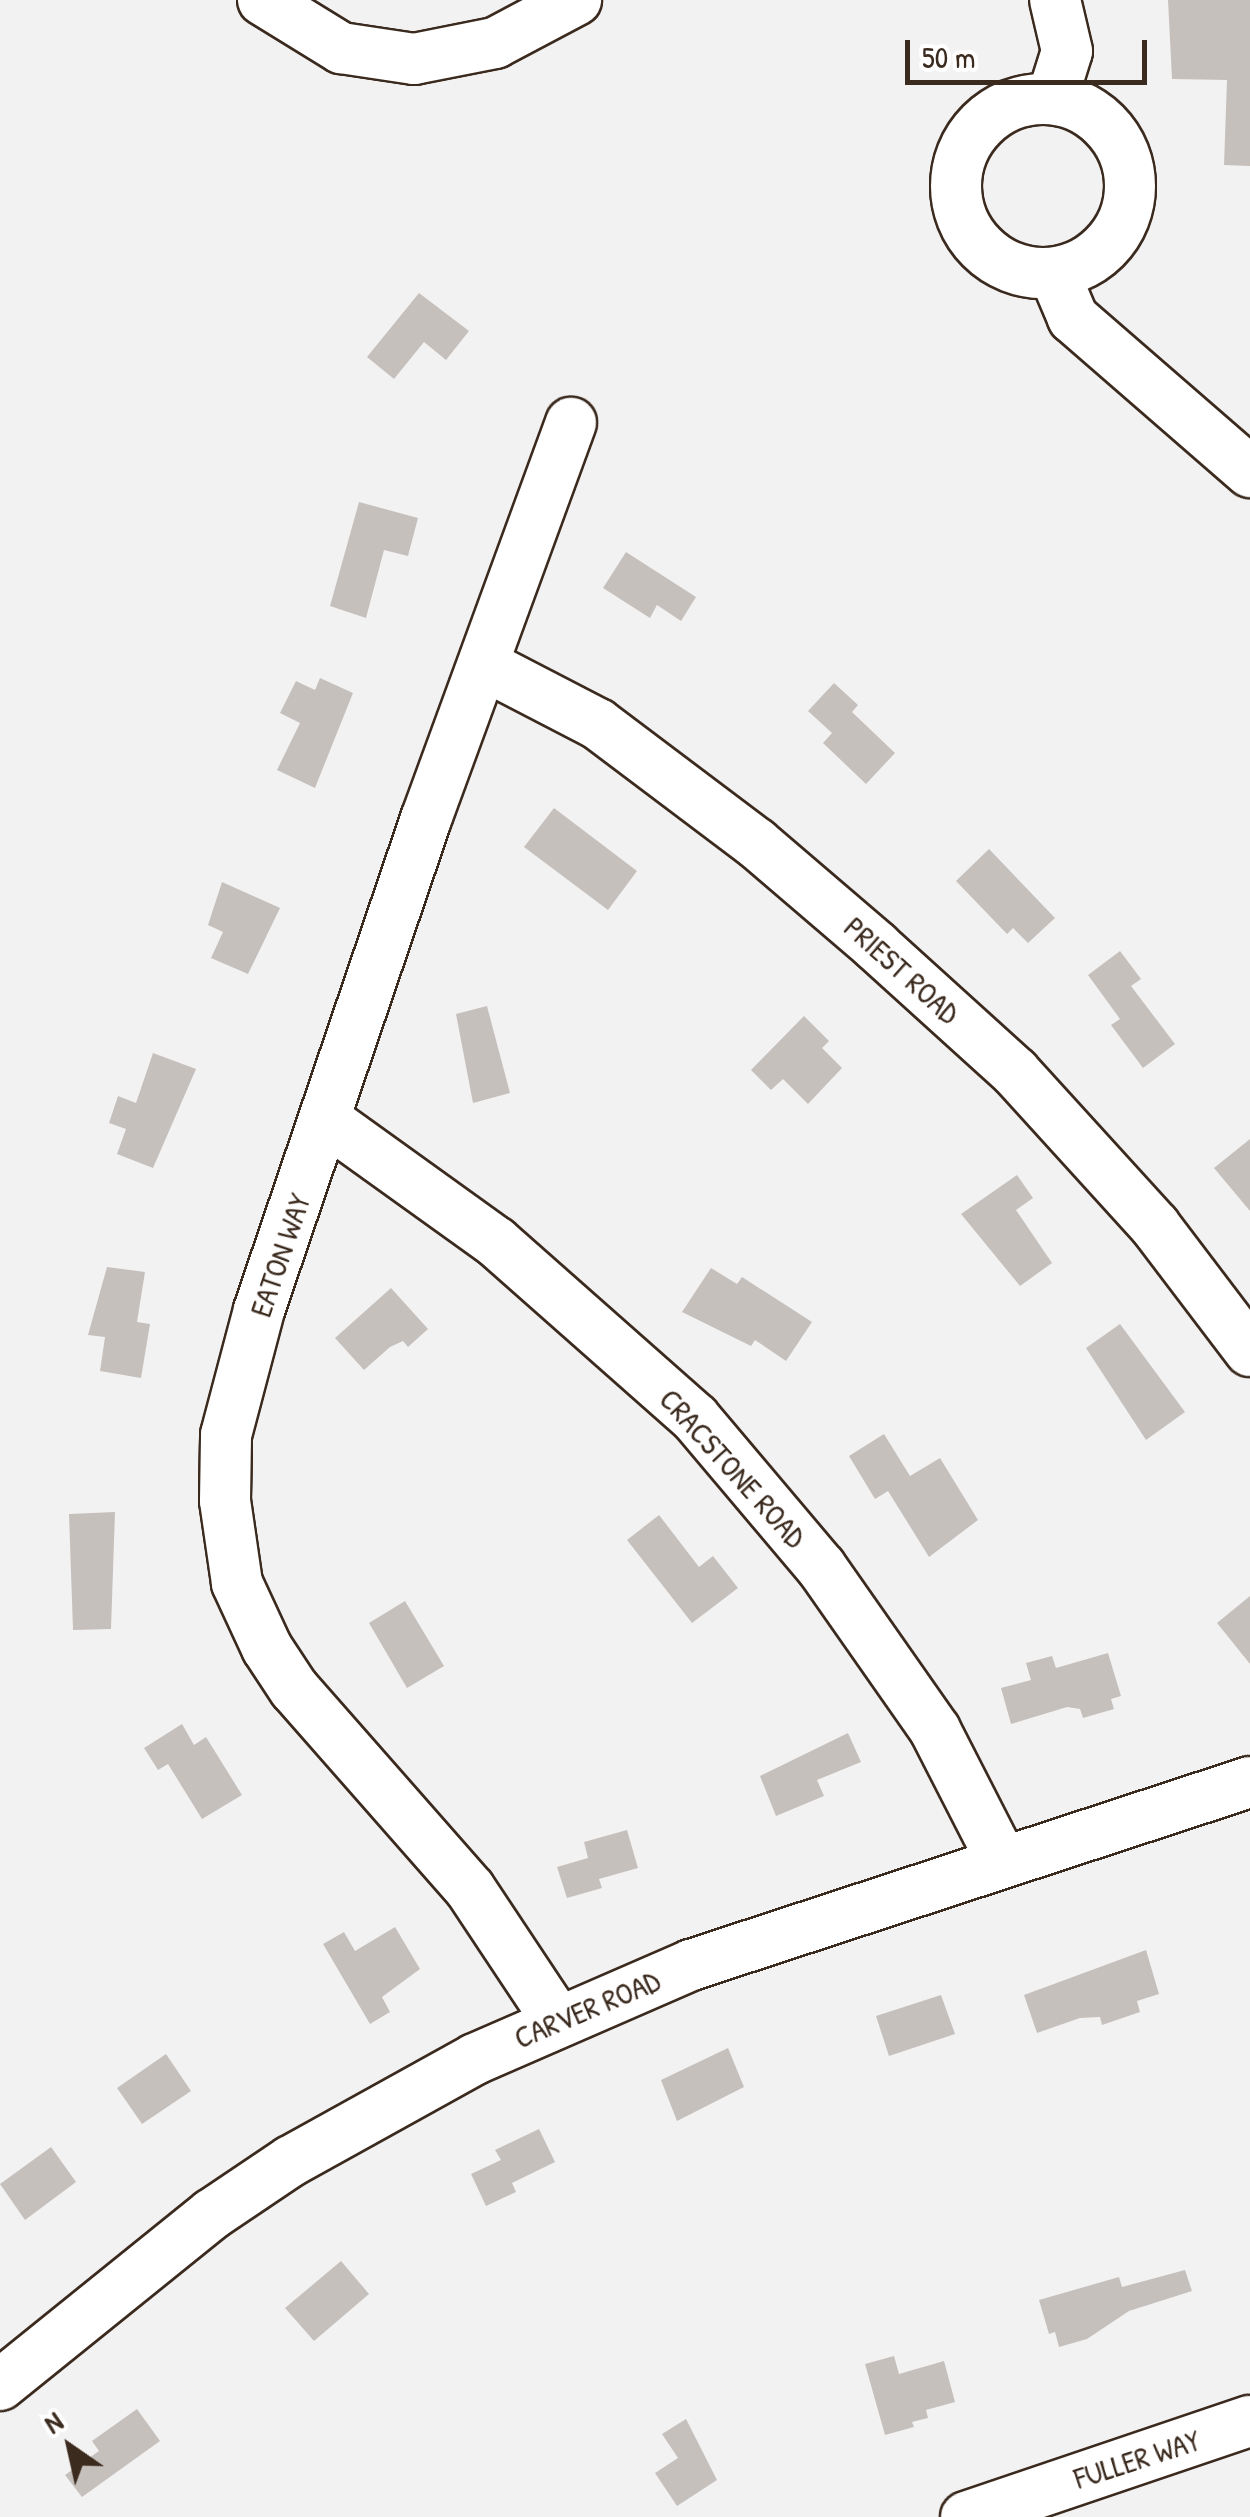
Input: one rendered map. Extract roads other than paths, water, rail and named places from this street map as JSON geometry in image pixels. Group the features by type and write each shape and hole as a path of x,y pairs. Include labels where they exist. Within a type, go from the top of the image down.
{"street":[{"path":"263,0 341,48 414,59 450,57 495,43 576,0"},
{"path":"1052,98 1067,51 1055,0"},
{"path":"1052,98 1084,108 1111,130 1130,176 1127,210 1112,240 1086,262 1054,273 1015,269 982,248 961,216 956,178 968,140 996,112 1052,98"},
{"path":"1054,273 1073,318 1250,472"},
{"name":"EATON WAY","path":"558,2020 470,1889 294,1689 237,1583 224,1500 226,1435 259,1310 426,819 486,666 572,423"},
{"name":"PRIEST ROAD","path":"486,666 598,724 756,843 876,946 1015,1072 1154,1226 1250,1351"},
{"name":"CRACSTONE ROAD","path":"326,1120 496,1242 695,1418 821,1567 935,1730 1002,1861"},
{"name":"CARVER ROAD","path":"0,2385 137,2271 291,2161 558,2020 692,1966 1250,1782"},
{"name":"FULLER WAY","path":"966,2517 1033,2505 1250,2421"}]}
